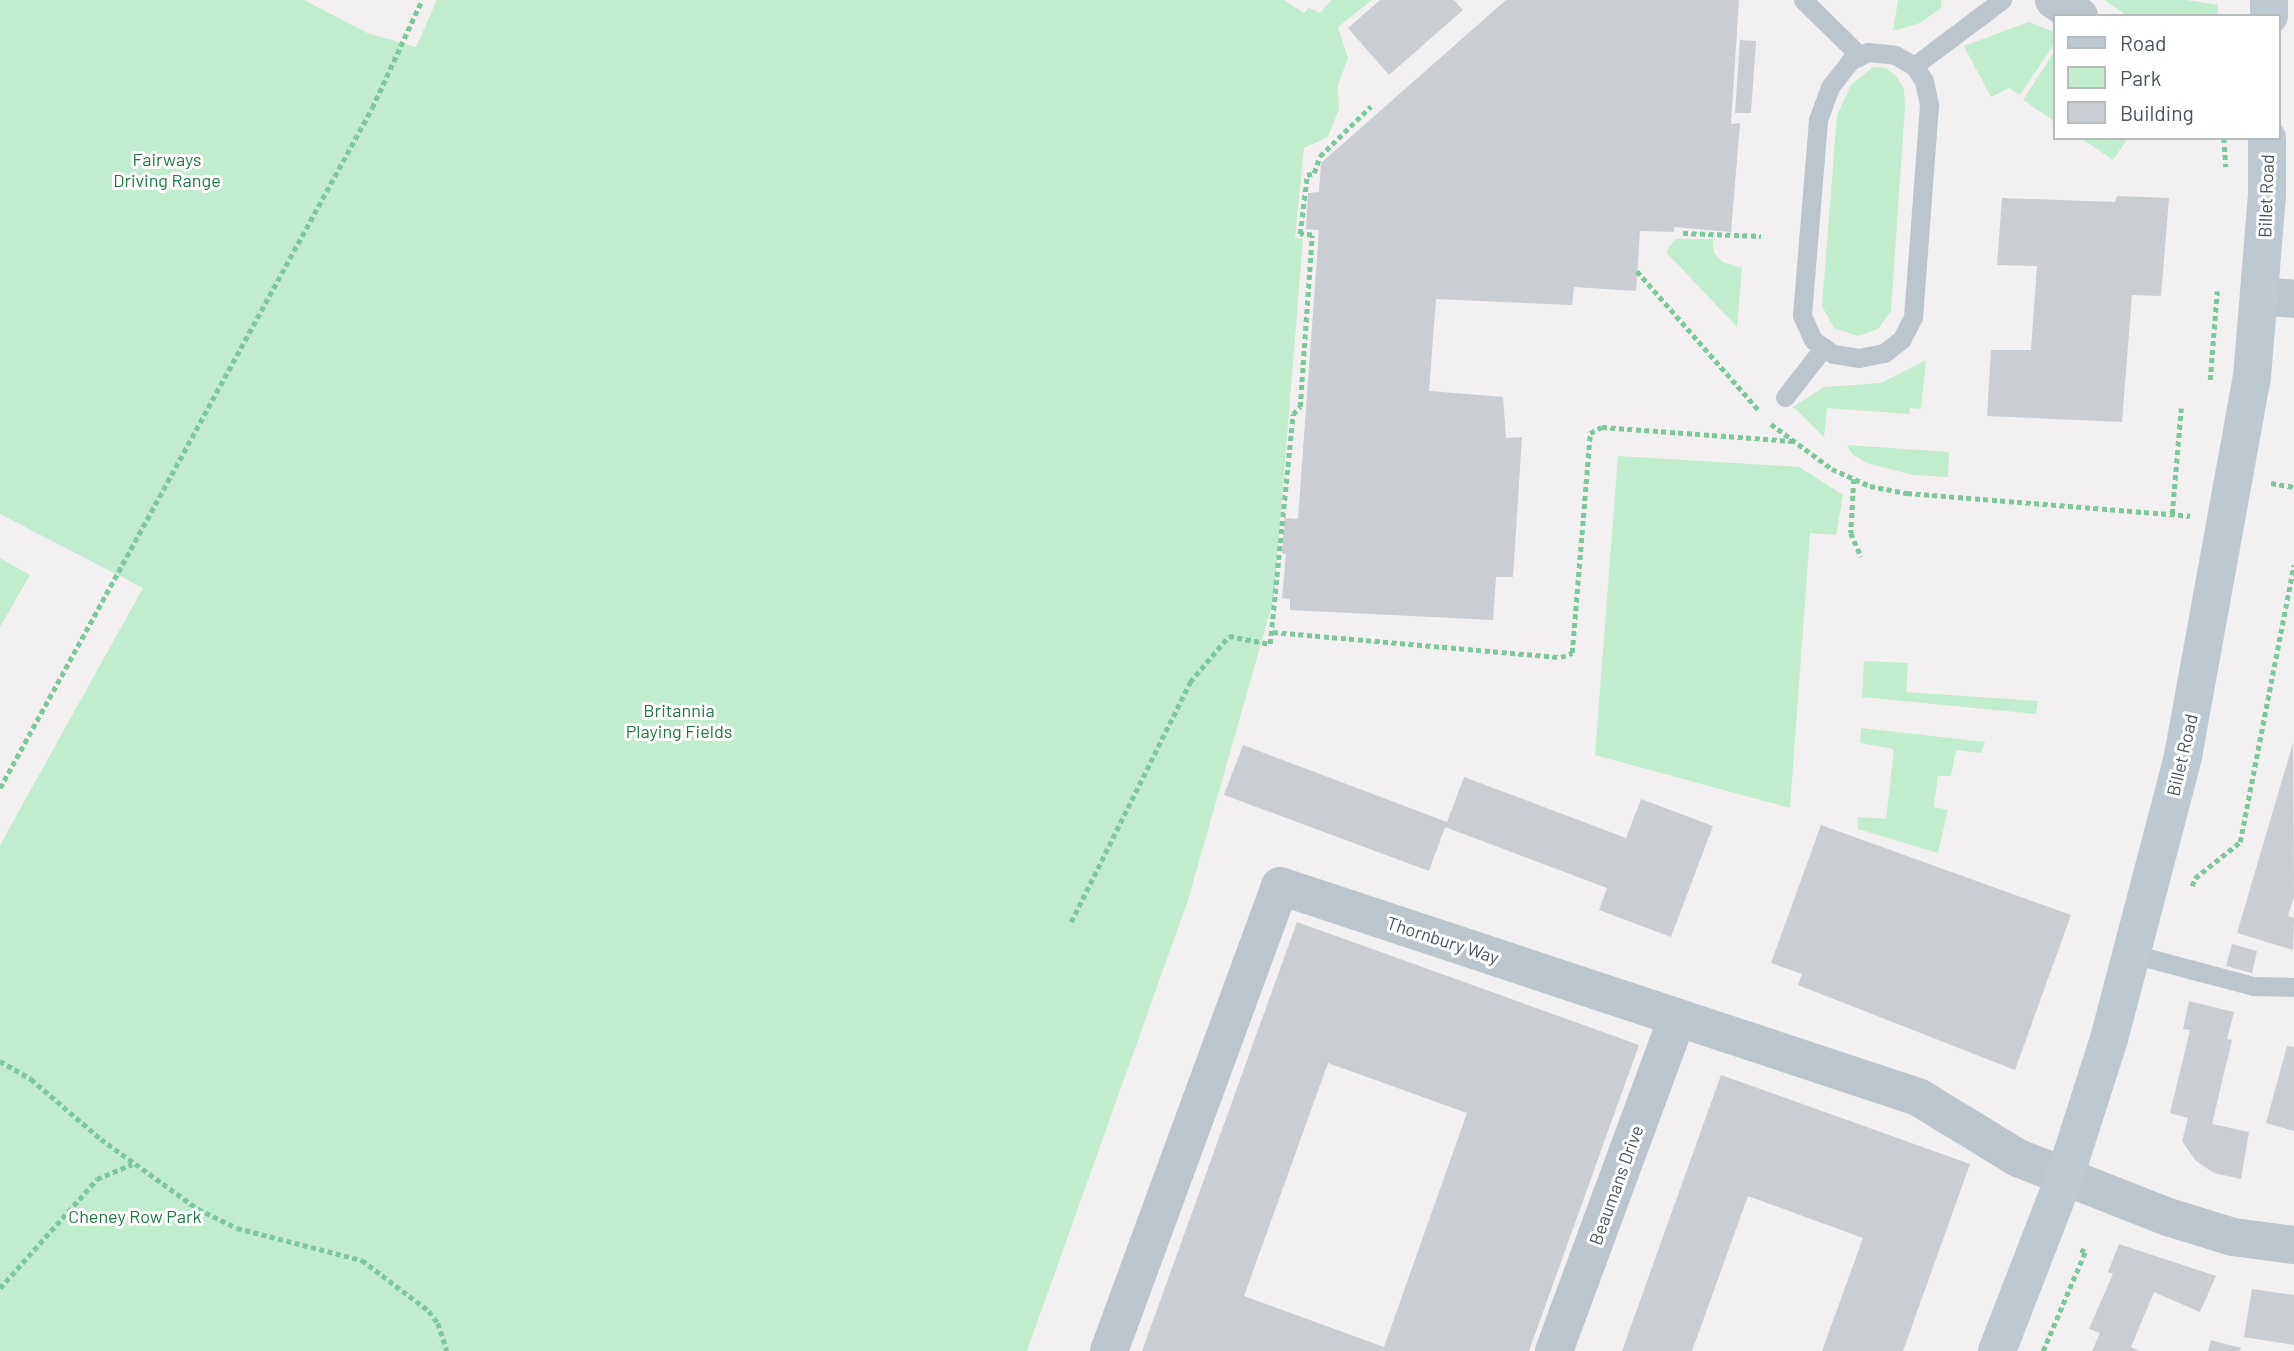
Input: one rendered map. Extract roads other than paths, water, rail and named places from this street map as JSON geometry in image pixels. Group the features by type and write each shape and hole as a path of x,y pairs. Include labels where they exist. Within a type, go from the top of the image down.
{"main road":[{"name":"Billet Road","path":"1997,1351 2064,1176 2133,954 2183,755 2277,297 2267,140"}],"street":[{"path":"2054,0 2076,14"},
{"name":"Thornbury Way","path":"1109,1351 1280,886 1918,1097 1997,1147 2185,1223 2233,1237 2294,1245"},
{"name":"Beaumans Drive","path":"1554,1351 1677,1018"}],"lane":[{"path":"1803,0 1860,56"},
{"path":"1914,66 2002,0"},
{"path":"1868,52 1895,55 1914,66 1924,81 1929,105 1913,317 1902,340 1884,353 1858,358 1833,354 1814,341 1802,315 1818,121 1830,87 1850,61 1860,56 1868,52"},
{"path":"1785,397 1824,347"},
{"path":"2133,954 2253,986 2294,986"}],"park label":[{"name":"Fairways Driving Range","path":"167,170"},
{"name":"Britannia Playing Fields","path":"679,721"},
{"name":"Cheney Row Park","path":"135,1216"}]}
